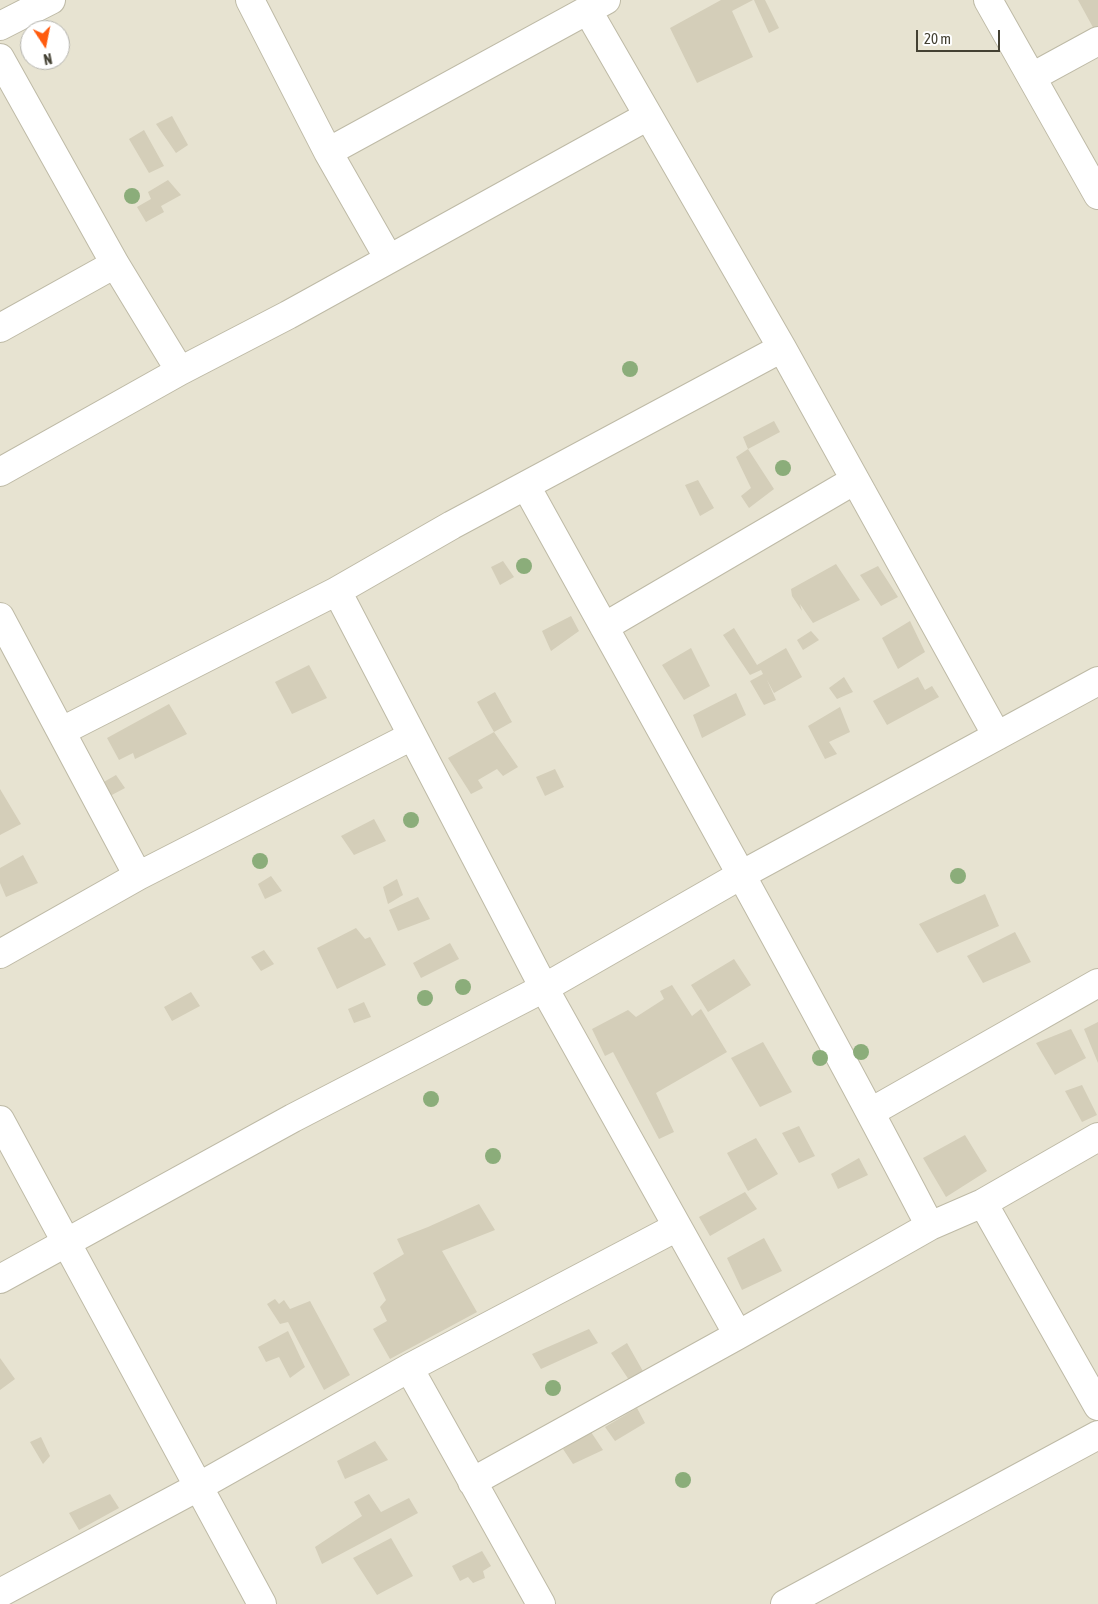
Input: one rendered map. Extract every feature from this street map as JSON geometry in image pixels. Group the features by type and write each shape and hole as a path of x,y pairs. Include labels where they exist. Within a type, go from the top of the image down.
{"street":[{"path":"0,26 50,0"},
{"path":"250,0 328,152 389,259"},
{"path":"988,0 1098,195"},
{"path":"328,152 597,5 648,116 782,348 997,736"},
{"path":"1032,77 1098,41"},
{"path":"0,58 115,264 180,371"},
{"path":"0,472 180,371 288,315 648,116"},
{"path":"0,328 115,264"},
{"path":"62,730 337,591 452,525 782,348"},
{"path":"604,627 854,480"},
{"path":"526,486 741,875 930,1226"},
{"path":"337,591 544,988 738,1335"},
{"path":"0,617 62,730 138,876"},
{"path":"0,1279 293,1118 544,988 741,875 1098,681"},
{"path":"0,954 138,876 412,736"},
{"path":"870,1112 1098,983"},
{"path":"0,1120 262,1604"},
{"path":"472,1482 930,1226 983,1203 1098,1137"},
{"path":"983,1203 1098,1406"},
{"path":"0,1593 198,1487 409,1368 677,1227"},
{"path":"409,1368 541,1604"},
{"path":"785,1604 1098,1435"}],"shaded area":[{"path":"0,0 1098,0 1098,1604 0,1604"}],"building":[{"path":"721,0 753,0 732,11 753,57 697,83 670,28"},
{"path":"754,0 765,0 779,28 769,33"},
{"path":"1078,0 1098,0 1098,30 1095,31"},
{"path":"172,116 188,145 176,153 156,124"},
{"path":"144,130 164,166 149,173 129,139"},
{"path":"168,180 181,195 161,206 164,212 146,222 137,207 151,199 148,192"},
{"path":"774,421 780,432 748,449 743,437"},
{"path":"748,449 774,489 749,508 741,496 751,488 736,457"},
{"path":"698,480 714,508 700,516 685,485"},
{"path":"503,561 514,577 500,585 491,567"},
{"path":"836,564 860,600 813,623 792,596 791,589"},
{"path":"878,566 898,597 881,606 860,575"},
{"path":"571,616 579,631 551,651 542,631"},
{"path":"910,621 925,652 898,669 882,638"},
{"path":"734,628 757,665 786,648 802,677 774,693 767,680 776,700 764,705 750,681 763,674 761,670 750,675 723,635"},
{"path":"811,631 819,640 803,650 797,640"},
{"path":"691,648 710,686 684,700 662,665"},
{"path":"309,665 327,698 292,714 275,682"},
{"path":"844,677 853,692 837,699 829,688"},
{"path":"918,677 925,690 932,686 939,697 887,725 873,701"},
{"path":"495,692 512,722 494,732 477,702"},
{"path":"736,693 746,715 702,738 693,715"},
{"path":"169,704 187,734 135,759 133,753 119,760 107,738"},
{"path":"840,707 850,732 829,742 837,754 825,759 808,726"},
{"path":"494,732 518,767 503,776 497,769 478,780 483,788 471,794 448,758"},
{"path":"555,769 564,787 545,796 536,777"},
{"path":"116,775 125,788 108,797 102,783"},
{"path":"0,789 21,824 0,835"},
{"path":"374,819 386,841 354,855 341,836"},
{"path":"23,855 38,883 6,897 0,883 0,868"},
{"path":"271,876 282,891 265,899 258,884"},
{"path":"397,879 403,895 388,904 383,887"},
{"path":"985,894 999,926 937,953 919,924"},
{"path":"418,897 430,919 398,931 389,910"},
{"path":"356,928 365,939 370,937 386,965 337,989 317,948"},
{"path":"1015,932 1031,962 983,983 967,956"},
{"path":"450,943 459,959 421,978 413,963"},
{"path":"264,950 274,964 261,971 251,957"},
{"path":"734,959 751,985 708,1012 691,985"},
{"path":"672,985 692,1016 701,1009 727,1052 656,1093 674,1132 659,1139 613,1052 605,1056 592,1029 628,1010 636,1017 664,999 660,991"},
{"path":"191,992 200,1006 172,1021 164,1007"},
{"path":"364,1002 371,1017 354,1023 348,1009"},
{"path":"1098,1022 1098,1063 1084,1029"},
{"path":"1071,1029 1086,1058 1055,1075 1036,1043"},
{"path":"763,1042 792,1092 760,1107 731,1058"},
{"path":"1082,1085 1097,1115 1082,1122 1065,1091"},
{"path":"799,1126 815,1156 799,1163 782,1133"},
{"path":"965,1135 987,1171 946,1197 923,1158"},
{"path":"756,1138 778,1174 748,1191 727,1153"},
{"path":"859,1158 868,1175 838,1189 831,1174"},
{"path":"745,1192 757,1209 710,1236 699,1217"},
{"path":"479,1204 495,1230 442,1251 477,1312 390,1359 373,1329 387,1321 380,1307 386,1300 373,1273 404,1254 397,1239"},
{"path":"764,1238 782,1271 742,1290 727,1258"},
{"path":"275,1299 279,1304 284,1300 290,1309 310,1301 350,1375 324,1390 288,1322 280,1324 267,1304"},
{"path":"589,1329 598,1343 541,1369 532,1354"},
{"path":"288,1331 305,1367 290,1378 279,1357 266,1362 258,1347"},
{"path":"627,1343 644,1373 629,1380 611,1353"},
{"path":"0,1358 15,1379 0,1390"},
{"path":"637,1408 645,1423 615,1441 605,1427"},
{"path":"591,1432 603,1450 573,1464 563,1449"},
{"path":"41,1437 50,1456 43,1464 30,1442"},
{"path":"375,1441 388,1460 345,1479 337,1461"},
{"path":"110,1494 119,1508 79,1530 69,1513"},
{"path":"369,1494 381,1512 409,1498 418,1513 322,1564 315,1547 362,1516 354,1502"},
{"path":"391,1538 413,1576 377,1595 353,1558"},
{"path":"482,1551 491,1566 483,1571 485,1578 473,1583 468,1577 460,1581 452,1566"}]}
